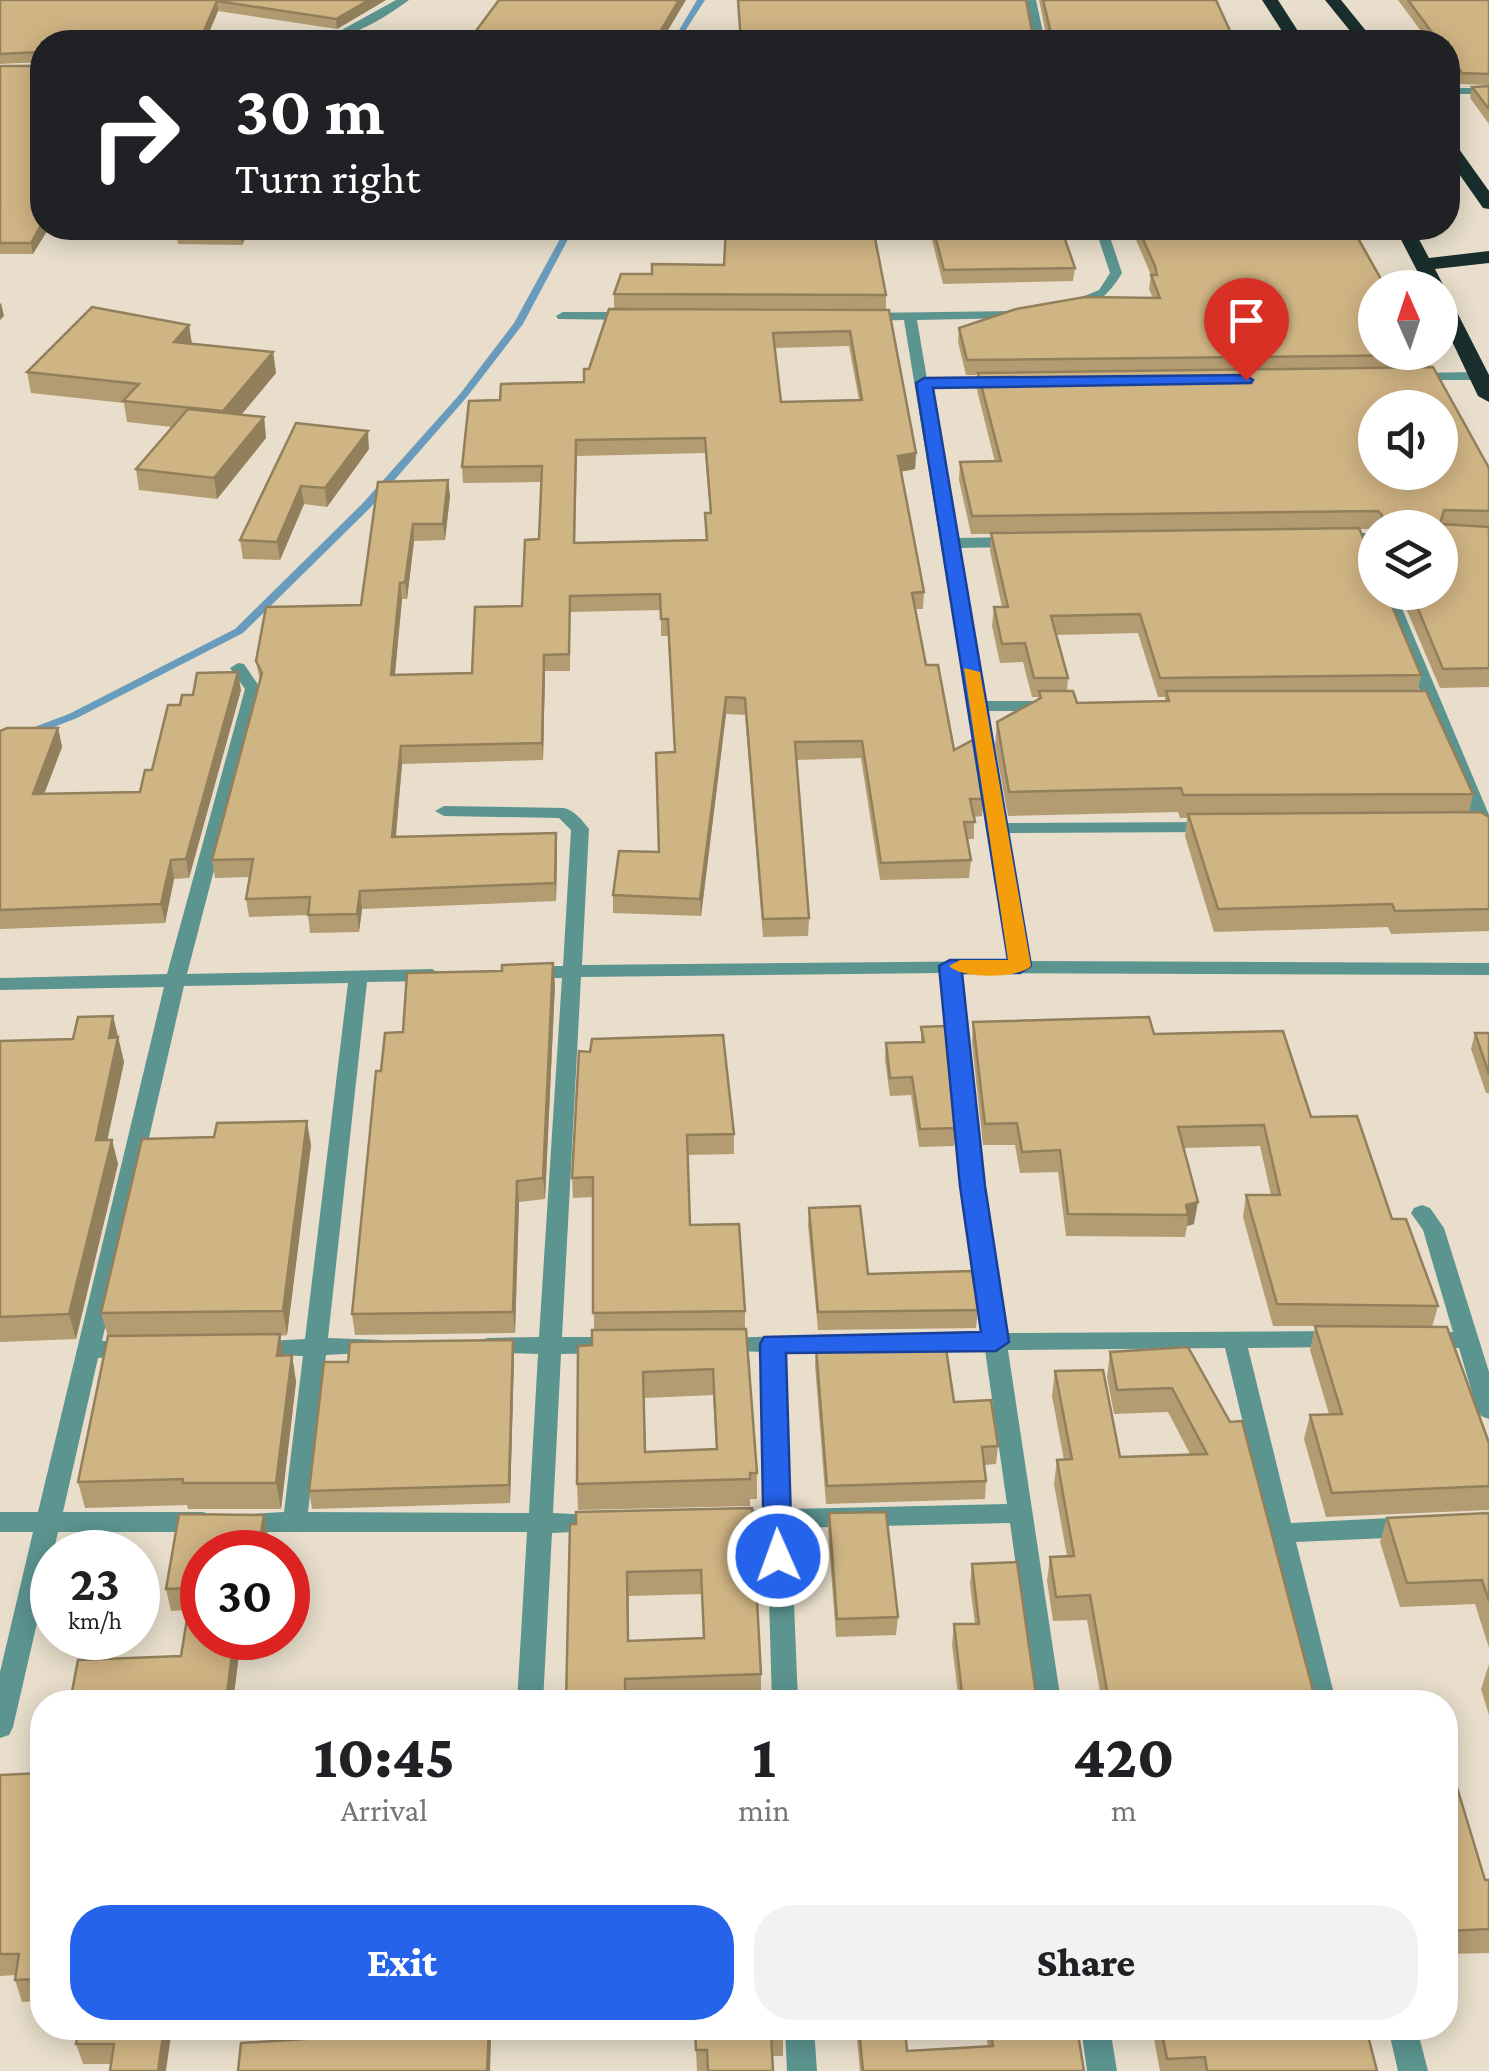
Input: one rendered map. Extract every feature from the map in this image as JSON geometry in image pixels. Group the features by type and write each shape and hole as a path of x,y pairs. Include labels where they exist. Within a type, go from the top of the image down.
{"highway":[{"path":"1270,0 1289,30"},
{"path":"1333,0 1357,30"},
{"path":"1460,162 1489,204"},
{"path":"1460,183 1474,180"},
{"path":"1411,240 1427,270"},
{"path":"1424,264 1489,257"},
{"path":"1458,333 1484,386"}],"street":[{"path":"349,30 404,0"},
{"path":"1030,0 1037,30"},
{"path":"1460,92 1489,91"},
{"path":"1054,310 1073,307 1104,293 1116,272 1104,240"},
{"path":"852,317 998,317 1036,312"},
{"path":"563,316 640,316"},
{"path":"910,317 1020,966"},
{"path":"1402,378 1484,386"},
{"path":"924,383 1018,382"},
{"path":"1325,538 1358,541"},
{"path":"949,544 1029,542"},
{"path":"1394,610 1480,829"},
{"path":"0,1727 174,981 253,689 238,668"},
{"path":"976,706 1076,706"},
{"path":"1414,706 1434,706"},
{"path":"444,810 564,813 580,829 531,1690"},
{"path":"998,828 1232,826"},
{"path":"950,966 972,1186 1046,1690"},
{"path":"514,972 950,966 1489,970"},
{"path":"0,984 455,974"},
{"path":"295,1522 358,976"},
{"path":"1422,1213 1433,1228 1489,1410"},
{"path":"1234,1338 1320,1690"},
{"path":"903,1342 1370,1340"},
{"path":"1410,1340 1468,1340"},
{"path":"699,1344 866,1343"},
{"path":"454,1346 644,1344"},
{"path":"773,1344 784,1690"},
{"path":"241,1348 395,1346"},
{"path":"91,1350 147,1349"},
{"path":"698,1521 1020,1513"},
{"path":"0,1522 620,1522"},
{"path":"1282,1533 1432,1526"},
{"path":"801,2040 802,2071"},
{"path":"1098,2040 1102,2071"},
{"path":"1405,2040 1413,2071"}],"building":[{"path":"0,0 369,0 336,19 217,1 204,30 30,30 30,52 0,54"},
{"path":"499,0 679,0 661,30 477,30"},
{"path":"738,0 1026,0 1032,30 740,30"},
{"path":"1043,0 1216,0 1230,30 1049,30"},
{"path":"1408,0 1489,0 1489,74 1460,70 1460,30 1430,30"},
{"path":"0,66 30,66 31,243 0,243"},
{"path":"1489,86 1489,109 1472,87"},
{"path":"725,240 875,240 886,295 614,294 621,274 652,274 652,264 724,265"},
{"path":"936,240 1065,240 1075,268 944,270"},
{"path":"1143,240 1359,240 1376,270 1358,270 1358,356 967,360 959,328 1016,309 1085,297 1160,298 1151,275 1157,275"},
{"path":"92,307 189,325 174,342 273,352 223,411 123,401 139,384 27,372"},
{"path":"609,309 889,310 916,453 898,456 924,592 912,593 926,665 938,665 954,750 973,740 983,799 970,799 975,822 964,822 971,860 881,863 862,741 795,742 809,918 763,919 745,698 726,697 700,899 613,895 619,851 659,852 656,753 675,752 668,619 661,619 660,594 570,596 569,654 544,655 542,743 401,746 392,837 556,833 555,883 360,891 357,914 308,915 310,897 246,899 253,859 212,860 262,673 256,661 266,607 361,605 378,482 448,480 443,524 413,524 405,582 400,583 391,675 472,673 475,607 522,606 525,540 539,539 542,466 462,467 469,401 500,400 501,384 584,382 584,369 589,369","holes":["850,331 862,400 781,402 773,333","705,438 711,513 705,513 707,540 574,543 576,440"]},
{"path":"1435,370 1446,390 1358,390 1358,490 1458,490 1458,412 1489,468 1489,511 972,516 960,462 1001,461 978,373"},
{"path":"188,409 264,417 214,478 136,469"},
{"path":"296,423 368,431 325,488 301,486 277,542 240,540"},
{"path":"1458,525 1489,527 1489,668 1443,669 1418,610 1458,610"},
{"path":"1358,528 1358,610 1394,610 1421,675 1160,678 1140,614 1051,616 1068,678 1034,678 1025,643 1002,644 994,607 1008,607 991,533"},
{"path":"238,672 186,859 171,860 161,904 0,910 0,731 58,728 33,794 140,792 145,770 152,770 168,705 180,705 182,695 193,695 197,673"},
{"path":"1039,691 1073,691 1077,703 1169,701 1166,691 1426,691 1473,794 1183,795 1181,788 1009,792 997,722 1041,698"},
{"path":"1481,812 1489,817 1489,909 1395,911 1392,904 1218,909 1188,814"},
{"path":"553,963 543,1178 517,1181 513,1312 352,1314 376,1071 381,1071 385,1033 403,1032 407,973 502,971 502,965"},
{"path":"113,1016 109,1038 118,1037 96,1140 112,1140 69,1314 0,1317 0,1041 73,1039 78,1017"},
{"path":"1149,1017 1154,1034 1283,1031 1311,1117 1357,1116 1392,1219 1406,1219 1438,1306 1277,1304 1246,1195 1280,1195 1264,1125 1178,1127 1198,1202 1186,1205 1188,1215 1068,1214 1060,1150 1022,1152 1017,1123 985,1124 973,1022"},
{"path":"945,1026 956,1128 920,1129 912,1077 890,1078 886,1043 924,1042 921,1027"},
{"path":"1475,1033 1489,1033 1489,1074"},
{"path":"723,1035 734,1134 687,1135 690,1225 739,1224 745,1311 593,1313 593,1177 572,1178 579,1051 590,1052 592,1039"},
{"path":"307,1121 283,1311 101,1313 142,1139 214,1137 217,1123"},
{"path":"860,1206 868,1274 972,1271 978,1310 818,1312 809,1208"},
{"path":"1315,1326 1447,1327 1489,1443 1489,1486 1332,1493 1310,1415 1342,1414"},
{"path":"746,1329 757,1473 750,1473 750,1479 577,1484 578,1346 592,1345 592,1330","holes":["713,1369 717,1449 645,1452 643,1372"]},
{"path":"280,1334 277,1356 292,1355 276,1483 183,1483 183,1479 78,1482 108,1336"},
{"path":"944,1335 954,1402 991,1400 998,1446 982,1447 986,1481 827,1486 816,1347 821,1346 820,1336"},
{"path":"513,1340 509,1485 309,1491 324,1362 348,1362 350,1342"},
{"path":"1188,1347 1230,1422 1242,1421 1313,1690 1107,1690 1090,1595 1056,1597 1050,1557 1074,1556 1057,1460 1072,1459 1055,1371 1103,1370 1120,1457 1207,1454 1172,1388 1117,1390 1110,1352"},
{"path":"752,1508 761,1674 625,1679 625,1690 566,1690 570,1524 576,1524 576,1512","holes":["701,1570 704,1638 628,1641 627,1572"]},
{"path":"886,1512 898,1617 837,1619 829,1513"},
{"path":"1489,1513 1489,1601 1482,1580 1407,1583 1387,1518"},
{"path":"179,1514 264,1515 262,1530 180,1530 180,1588 166,1589"},
{"path":"1017,1562 1035,1690 962,1690 954,1624 979,1624 972,1564"},
{"path":"160,1657 231,1660 228,1690 72,1690 78,1660 160,1660"},
{"path":"30,1774 30,1979 15,1980 19,1954 0,1954 0,1775"},
{"path":"1458,1791 1485,1880 1489,1880 1489,1929 1458,1930"},
{"path":"77,2040 162,2040 158,2071 110,2071 114,2044 76,2044"},
{"path":"488,2040 487,2071 238,2071 241,2043"},
{"path":"696,2040 771,2040 773,2071 708,2071 707,2050 696,2050"},
{"path":"860,2040 906,2040 907,2051 993,2046 992,2040 1079,2040 1084,2071 863,2071"},
{"path":"1163,2040 1369,2040 1377,2071 1207,2071 1205,2057 1167,2059"}],"waterway":[{"path":"682,30 701,0"},
{"path":"0,744 73,716 239,631 366,506 463,396 518,324 564,240"}],"slow traffic":[{"path":"960,966 1020,966 970,672"}],"route":[{"path":"778,1556 773,1344 996,1342 972,1186 950,966 1020,966 924,383 1246,380"}]}
